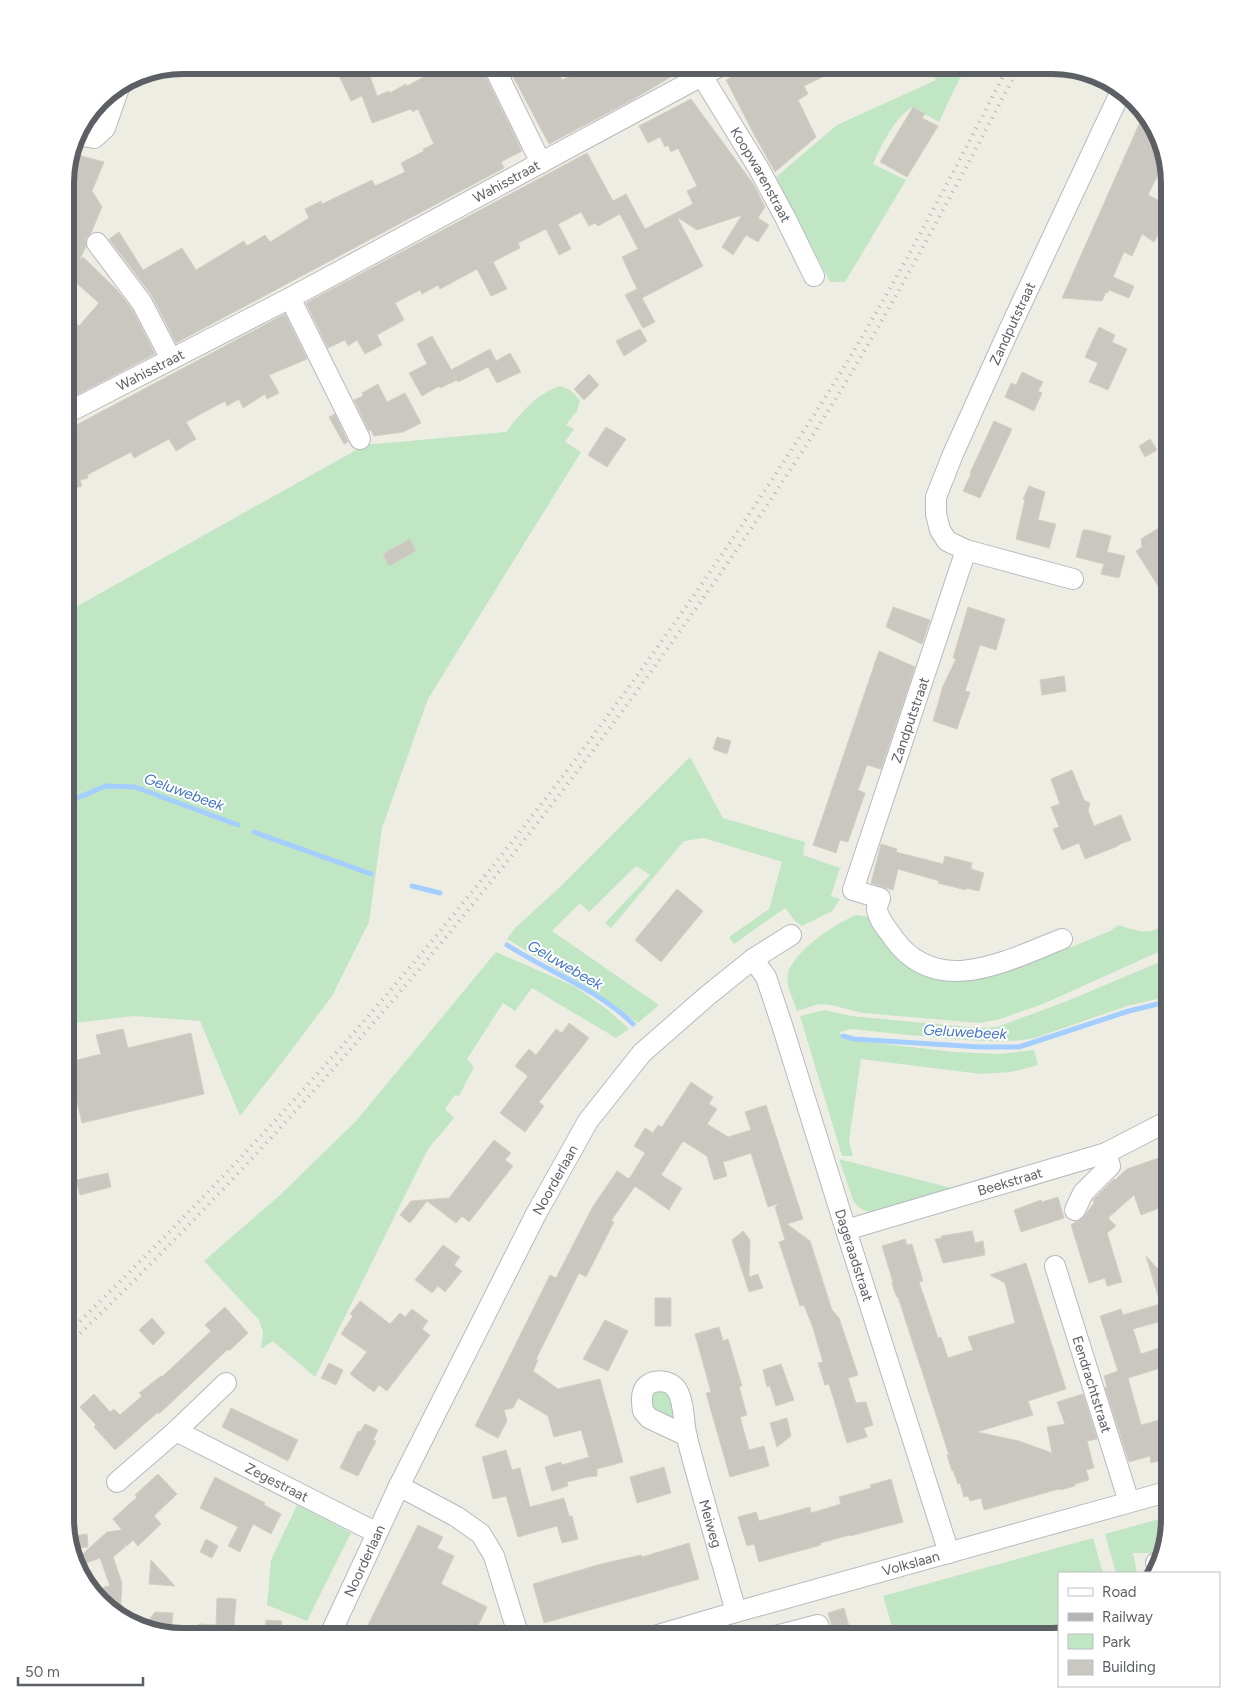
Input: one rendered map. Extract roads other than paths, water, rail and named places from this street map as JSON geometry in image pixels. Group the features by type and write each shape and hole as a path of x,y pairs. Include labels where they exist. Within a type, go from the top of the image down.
{"street":[{"path":"497,74 541,163"},
{"name":"Wahisstraat","path":"74,409 290,298 706,74"},
{"name":"Koopwarenstraat","path":"702,76 760,169 814,276"},
{"name":"Zandputstraat","path":"1073,579 966,550 947,541 940,530 936,514 936,498 953,454 1005,338 1119,96"},
{"path":"84,136 94,138 105,128 116,97"},
{"path":"97,243 142,302 171,359"},
{"path":"290,298 360,438"},
{"name":"Zandputstraat","path":"966,550 853,890 880,898 877,910 883,923 900,947 912,957 929,966 953,971 976,970 992,966 1062,938"},
{"name":"Noorderlaan","path":"333,1628 399,1486 536,1214 588,1121 642,1053 707,996 753,960 791,936"},
{"name":"Dageraadstraat","path":"753,960 766,977 949,1553"},
{"name":"Beekstraat","path":"846,1230 1106,1153 1161,1125"},
{"path":"1075,1210 1084,1193 1110,1166 1106,1153"},
{"name":"Eendrachtstraat","path":"1055,1266 1129,1502"},
{"path":"117,1482 176,1431 226,1383"},
{"name":"Zegestraat","path":"176,1431 376,1533"},
{"name":"Meiweg","path":"687,1436 736,1612"},
{"path":"399,1486 457,1517 481,1534 494,1556 516,1628"},
{"name":"Volkslaan","path":"682,1628 1161,1493"},
{"path":"761,1605 769,1628"},
{"path":"806,1628 818,1625 819,1628"}],"waterway":[{"name":"Geluwebeek","path":"74,799 106,786 135,787 238,825"},
{"name":"Geluwebeek","path":"254,832 371,874"},
{"name":"Geluwebeek","path":"412,886 440,893"},
{"name":"Geluwebeek","path":"507,945 604,1001 633,1024"},
{"name":"Geluwebeek","path":"843,1036 854,1039 980,1047 1019,1047 1129,1011 1161,1003"}],"railway":[{"path":"74,1327 280,1116 378,1005 510,845 635,679 753,508 837,378 914,246 1004,74"},
{"path":"74,1339 218,1195 363,1035 500,870 632,698 739,546 841,390 910,270 1015,74"}]}
